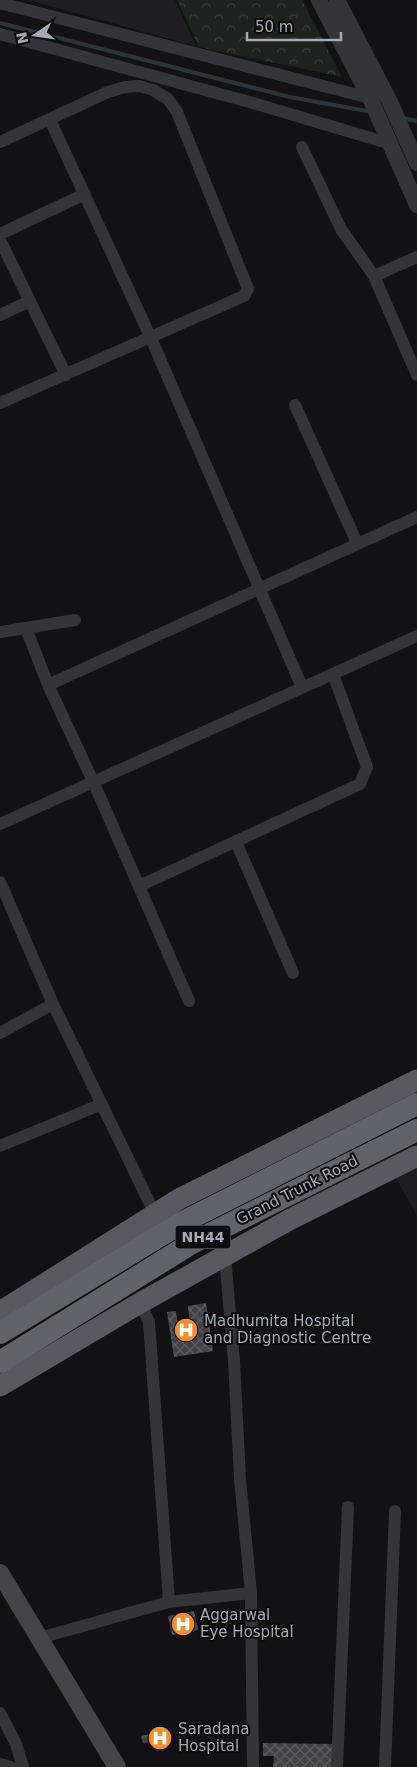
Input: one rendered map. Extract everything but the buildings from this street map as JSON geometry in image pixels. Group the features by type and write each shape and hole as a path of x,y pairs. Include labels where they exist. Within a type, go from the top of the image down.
{"highway":[{"path":"0,1312 179,1199 417,1080"},
{"name":"Grand Trunk Road","path":"0,1333 181,1223 417,1104"},
{"name":"Grand Trunk Road","path":"0,1362 192,1243 417,1130"},
{"path":"0,1386 140,1303 289,1220 417,1156"},
{"path":"253,1161 289,1220"}],"main road":[{"path":"0,1573 117,1767"},
{"path":"0,1595 104,1767"}],"street":[{"path":"319,0 370,98 394,138 413,187 417,205"},
{"path":"338,0 389,100 394,138"},
{"path":"0,3 370,98"},
{"path":"0,34 253,103 394,138 417,163"},
{"path":"0,142 108,92 139,86 153,90 168,99 177,112 248,289 244,296 0,403"},
{"path":"50,120 150,336 302,688"},
{"path":"302,147 341,229 374,276 417,375"},
{"path":"0,234 85,194"},
{"path":"0,240 66,375"},
{"path":"374,276 417,256"},
{"path":"0,315 30,301"},
{"path":"295,405 357,543"},
{"path":"48,685 259,587 417,517"},
{"path":"0,632 75,620"},
{"path":"26,628 48,685 93,781 189,1001"},
{"path":"0,824 417,636"},
{"path":"139,886 360,784 367,768 333,674"},
{"path":"236,842 293,973"},
{"path":"0,882 53,1004 155,1214"},
{"path":"0,1033 53,1004"},
{"path":"0,1146 102,1104"},
{"path":"225,1256 234,1361 240,1479 252,1593 253,1767"},
{"path":"140,1303 149,1322 169,1602"},
{"path":"336,1767 348,1507"},
{"path":"385,1767 395,1511"},
{"path":"39,1638 169,1602 252,1593"},
{"path":"0,1713 16,1744 24,1767"}],"shaded area":[{"path":"28,0 175,0 196,46"},
{"path":"417,1157 417,1216 391,1169"}],"green space":[{"path":"177,0 302,0 342,77 199,47"}],"waterway":[{"path":"0,23 290,97 372,112"},
{"path":"403,118 417,121"}],"place":[{"name":"Madhumita Hospital and Diagnostic Centre","path":"186,1330"},
{"name":"Aggarwal Eye Hospital","path":"183,1624"},
{"name":"Saradana Hospital","path":"160,1738"}]}
